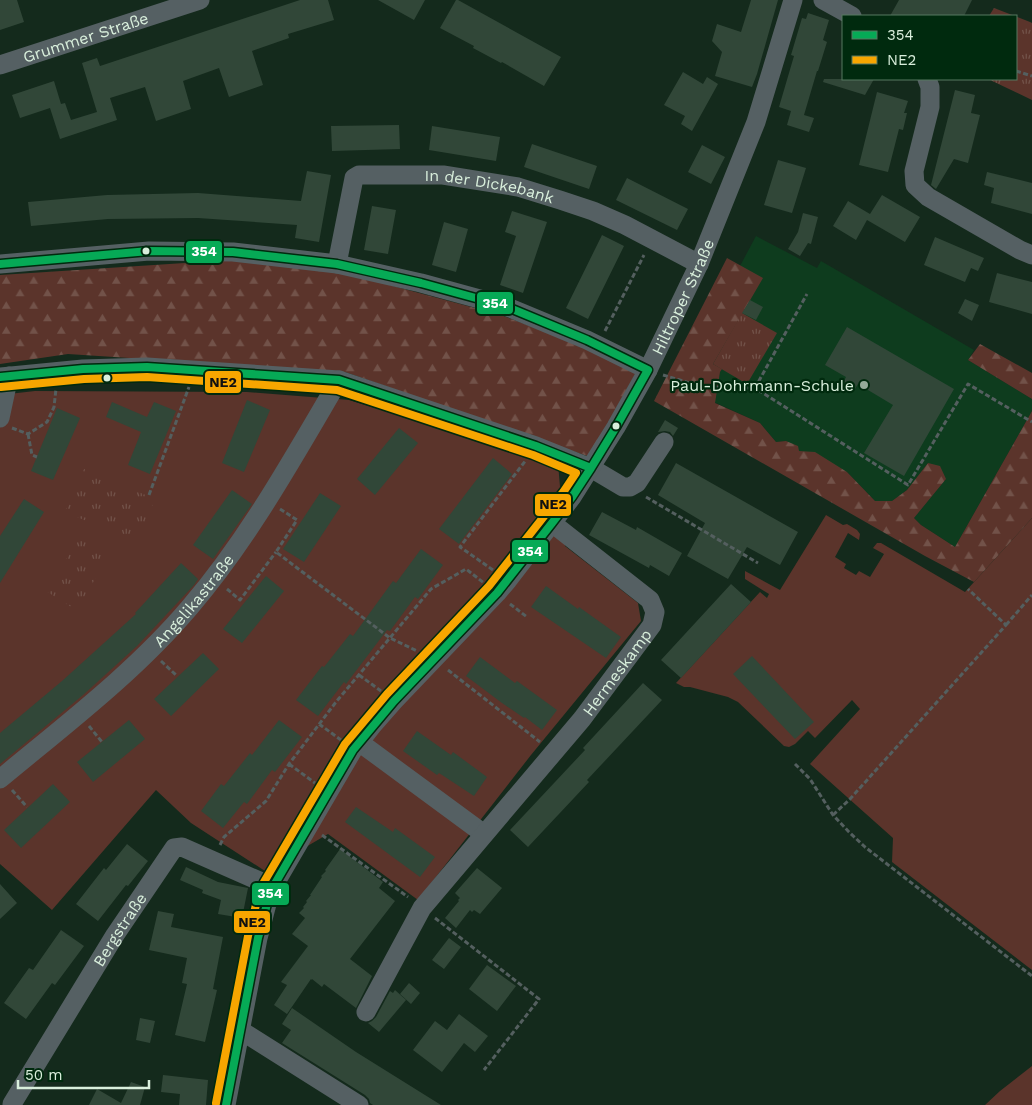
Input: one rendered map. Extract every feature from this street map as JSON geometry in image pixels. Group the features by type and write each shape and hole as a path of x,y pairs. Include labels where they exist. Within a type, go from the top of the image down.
{"street":[{"name":"Grummer Straße","path":"0,65 200,0"},
{"name":"Hiltroper Straße","path":"226,1105 258,938 273,887 356,746 394,701 502,586 572,497 616,427 648,370 699,264 756,122 793,0"},
{"path":"823,0 850,15"},
{"path":"927,80 930,87 930,107 914,171 915,185 928,197 1020,250 1032,254"},
{"name":"In der Dickebank","path":"337,264 354,178 359,175 443,174 518,187 593,211 625,225 699,264"},
{"path":"0,264 149,251 233,252 337,264 421,283 505,306 598,345 648,370"},
{"path":"5,423 5,376 83,369 147,367 339,380 536,446 591,468 623,486 630,487 637,483 664,442"},
{"name":"Angelikastraße","path":"0,780 79,714 150,650 190,607 242,539 268,500 339,380"},
{"name":"Hermeskamp","path":"366,1012 422,908 582,719 652,625 655,612 650,600 552,523"},
{"path":"356,746 484,834"},
{"name":"Bergstraße","path":"0,1096 12,1105 115,935 174,848 182,847 273,887"},
{"path":"240,1030 359,1105"}],"path":[{"path":"1017,71 1032,76"},
{"path":"598,345 652,239"},
{"path":"755,388 807,294"},
{"path":"149,495 196,370"},
{"path":"648,370 702,387 755,388 908,485 968,384 1032,422"},
{"path":"28,434 47,422 54,408 58,380 57,371"},
{"path":"5,423 28,434"},
{"path":"28,434 32,455 36,456"},
{"path":"502,586 460,547 536,446"},
{"path":"630,487 758,563"},
{"path":"213,578 240,600 276,552 297,520 268,500"},
{"path":"276,552 390,638 434,660 554,753"},
{"path":"212,860 224,836 266,801 289,764 319,724 431,589 466,569 502,586"},
{"path":"968,589 1006,625"},
{"path":"834,815 1032,595"},
{"path":"359,675 394,701"},
{"path":"319,724 356,746"},
{"path":"289,764 328,792"},
{"path":"795,764 810,779 834,815 865,847 1032,976"},
{"path":"309,826 422,908 539,999 484,1070"}],"shaded area":[{"name":"Paul-Dohrmann-Schule","path":"756,236 817,268 821,261 974,350 968,360 1032,399 1032,411 955,547 921,525 914,518 946,479 928,463 907,490 892,501 875,501 847,472 799,451 786,441 776,442 760,423 714,402 722,369 713,364 762,279 740,266"}],"green space":[{"path":"994,8 1012,15 990,15"},
{"path":"1017,17 1032,23 1032,100 990,80 1017,80"},
{"path":"727,258 763,278 713,364 722,369 715,403 760,423 776,442 786,441 798,446 799,451 815,452 847,472 875,501 892,501 907,490 928,463 940,466 946,479 914,518 921,525 955,547 1032,411 1032,518 974,582 654,401"},
{"path":"231,260 341,272 501,315 639,367 590,457 345,372 68,354 0,364 0,275"},
{"path":"742,313 777,333 747,384 713,364"},
{"path":"980,344 1032,373 1032,399 968,360"},
{"path":"35,391 247,392 349,400 558,463 565,546 638,603 641,621 531,755 418,900 328,834 265,871 191,823 156,790 52,910 0,864 0,395"},
{"path":"84,469 155,499 137,542 65,512"},
{"path":"826,515 843,525 847,524 860,534 859,540 848,533 835,557 846,564 844,568 856,575 859,571 870,577 884,554 873,548 877,543 881,543 965,592 1032,518 1032,970 892,862 893,838 810,764 860,709 852,700 815,738 808,731 795,744 789,747 784,746 738,702 728,697 684,687 676,683 760,592 767,598 769,594 745,579 745,571 780,590"},
{"path":"81,536 110,555 76,610 46,591"},
{"path":"1032,1066 1032,1105 985,1105 1000,1091"}],"building":[{"path":"0,0 17,0 24,22 0,30"},
{"path":"300,0 328,0 334,20 288,34 289,38 252,51 263,85 229,97 219,68 183,81 191,109 156,121 145,87 110,98 117,120 60,139 50,108 20,118 12,95 54,81 61,104 65,103 71,120 97,112 82,63 97,58 100,66"},
{"path":"378,0 425,0 414,20"},
{"path":"456,0 561,57 544,86 440,28"},
{"path":"751,0 778,0 752,87 715,76 722,52 712,41 717,24 741,32"},
{"path":"899,0 972,0 964,15 891,15"},
{"path":"808,13 829,20 823,40 827,42 804,115 814,118 809,132 787,125 791,111 779,107 794,56 791,55 802,18 806,19"},
{"path":"683,72 703,84 707,77 718,84 692,131 681,124 685,116 664,105"},
{"path":"824,79 873,80 865,95 823,82"},
{"path":"955,90 975,95 971,113 980,115 968,163 954,159 936,189 931,185"},
{"path":"877,92 908,101 904,113 907,113 903,130 899,129 888,172 859,165"},
{"path":"399,125 400,149 332,151 331,126"},
{"path":"432,126 500,137 496,161 429,150"},
{"path":"532,144 597,166 589,189 524,167"},
{"path":"702,145 725,157 711,184 688,172"},
{"path":"778,160 806,168 792,213 764,205"},
{"path":"307,171 331,175 319,242 295,238 297,225 198,218 108,219 31,226 28,202 107,195 198,193 301,201"},
{"path":"987,172 1032,183 1032,214 991,203 994,188 984,185"},
{"path":"627,178 688,209 677,230 616,200"},
{"path":"882,195 920,217 905,242 867,220 856,240 833,226 848,201 870,214"},
{"path":"372,206 396,210 388,254 364,250"},
{"path":"512,211 547,222 523,293 500,285 516,236 505,232"},
{"path":"803,213 818,217 811,244 808,243 800,256 788,249 798,232"},
{"path":"444,222 468,229 456,272 432,265"},
{"path":"602,235 624,246 588,319 566,308"},
{"path":"935,237 984,258 978,271 971,268 965,282 924,265"},
{"path":"997,273 1032,282 1032,314 989,302"},
{"path":"965,299 979,305 972,321 958,313"},
{"path":"750,300 763,307 756,320 742,313"},
{"path":"847,327 954,389 904,476 864,453 893,405 858,384 853,392 842,385 846,377 825,365"},
{"path":"247,400 270,410 244,472 222,463"},
{"path":"112,402 147,417 154,402 176,411 150,474 128,465 141,432 106,417"},
{"path":"57,408 80,418 53,480 31,471"},
{"path":"665,420 678,428 673,436 670,432 658,432"},
{"path":"399,428 418,443 375,495 357,479"},
{"path":"493,458 512,474 459,544 439,529"},
{"path":"676,463 798,532 780,565 747,547 728,579 687,556 705,523 658,495"},
{"path":"232,490 252,504 213,559 193,545"},
{"path":"320,493 341,506 304,562 283,549"},
{"path":"24,499 44,512 0,583 0,536"},
{"path":"602,512 636,530 637,527 682,553 669,576 650,565 649,568 589,535"},
{"path":"421,549 443,565 418,599 415,597 390,631 387,630 346,684 344,682 318,716 296,700 350,634 353,636 393,581 396,583"},
{"path":"181,563 198,579 194,585 137,646 83,695 0,764 0,733 62,681 136,614"},
{"path":"266,576 284,591 242,643 223,629"},
{"path":"731,584 751,602 681,678 661,660"},
{"path":"546,586 621,637 606,658 531,607"},
{"path":"203,653 219,669 171,716 154,699"},
{"path":"752,656 814,722 795,739 733,674"},
{"path":"480,657 515,683 517,681 557,710 542,730 466,676"},
{"path":"643,683 662,700 587,780 589,782 528,847 510,830 585,750 583,748"},
{"path":"129,720 145,739 93,782 77,762"},
{"path":"279,720 302,737 275,772 272,770 247,804 244,802 223,828 201,811 221,784 224,786 250,753 252,755"},
{"path":"417,731 451,755 453,752 487,777 474,796 439,773 437,775 403,751"},
{"path":"53,784 70,802 21,848 4,830"},
{"path":"356,807 393,832 395,828 435,857 420,877 345,822"},
{"path":"127,844 148,861 128,886 126,885 98,921 76,904 104,868 106,870"},
{"path":"340,849 383,882 379,888 395,901 350,959 372,976 356,1008 324,984 322,987 311,979 287,1014 274,1005 287,985 281,982 308,946 292,934 305,918 299,913 304,908 306,901 321,876"},
{"path":"186,867 218,882 248,888 242,918 218,914 221,900 202,893 203,890 180,880"},
{"path":"477,868 502,888 480,914 470,910 456,928 445,918 459,901 460,898 455,893"},
{"path":"0,884 17,903 0,919"},
{"path":"158,911 174,914 171,927 223,937 213,989 217,990 205,1042 175,1035 187,984 182,983 187,958 149,950"},
{"path":"61,930 84,946 55,985 52,983 26,1019 4,1003 29,968 33,970"},
{"path":"449,938 461,947 444,969 432,960"},
{"path":"487,965 516,986 497,1011 469,989"},
{"path":"409,983 420,993 411,1004 400,994"},
{"path":"395,990 406,1000 379,1032 368,1023 376,1017 390,991 393,993"},
{"path":"292,1008 356,1052 441,1105 373,1105 365,1095 282,1043 291,1030 282,1024"},
{"path":"459,1014 488,1036 475,1052 464,1043 442,1072 413,1050 435,1021 447,1030"},
{"path":"140,1018 155,1021 150,1043 136,1040"},
{"path":"163,1075 208,1080 206,1105 179,1105 180,1094 161,1092"},
{"path":"131,1082 145,1087 140,1105 89,1105 97,1089 121,1103"}],"transit line":[{"name":"354","path":"0,264 149,251 233,252 337,264 421,283 505,306 587,340 648,370"},
{"name":"354","path":"0,377 83,369 147,367 339,380 536,446 591,468"},
{"name":"354","path":"226,1105 258,938 273,887 353,750 394,701 497,593 552,523 591,468 648,370"},
{"name":"NE2","path":"1,387 84,379 147,377 337,390 533,455 576,473 489,586 387,694 345,744 264,882 248,936 216,1103"}],"place":[{"name":"Paul-Dohrmann-Schule","path":"864,385"}]}
